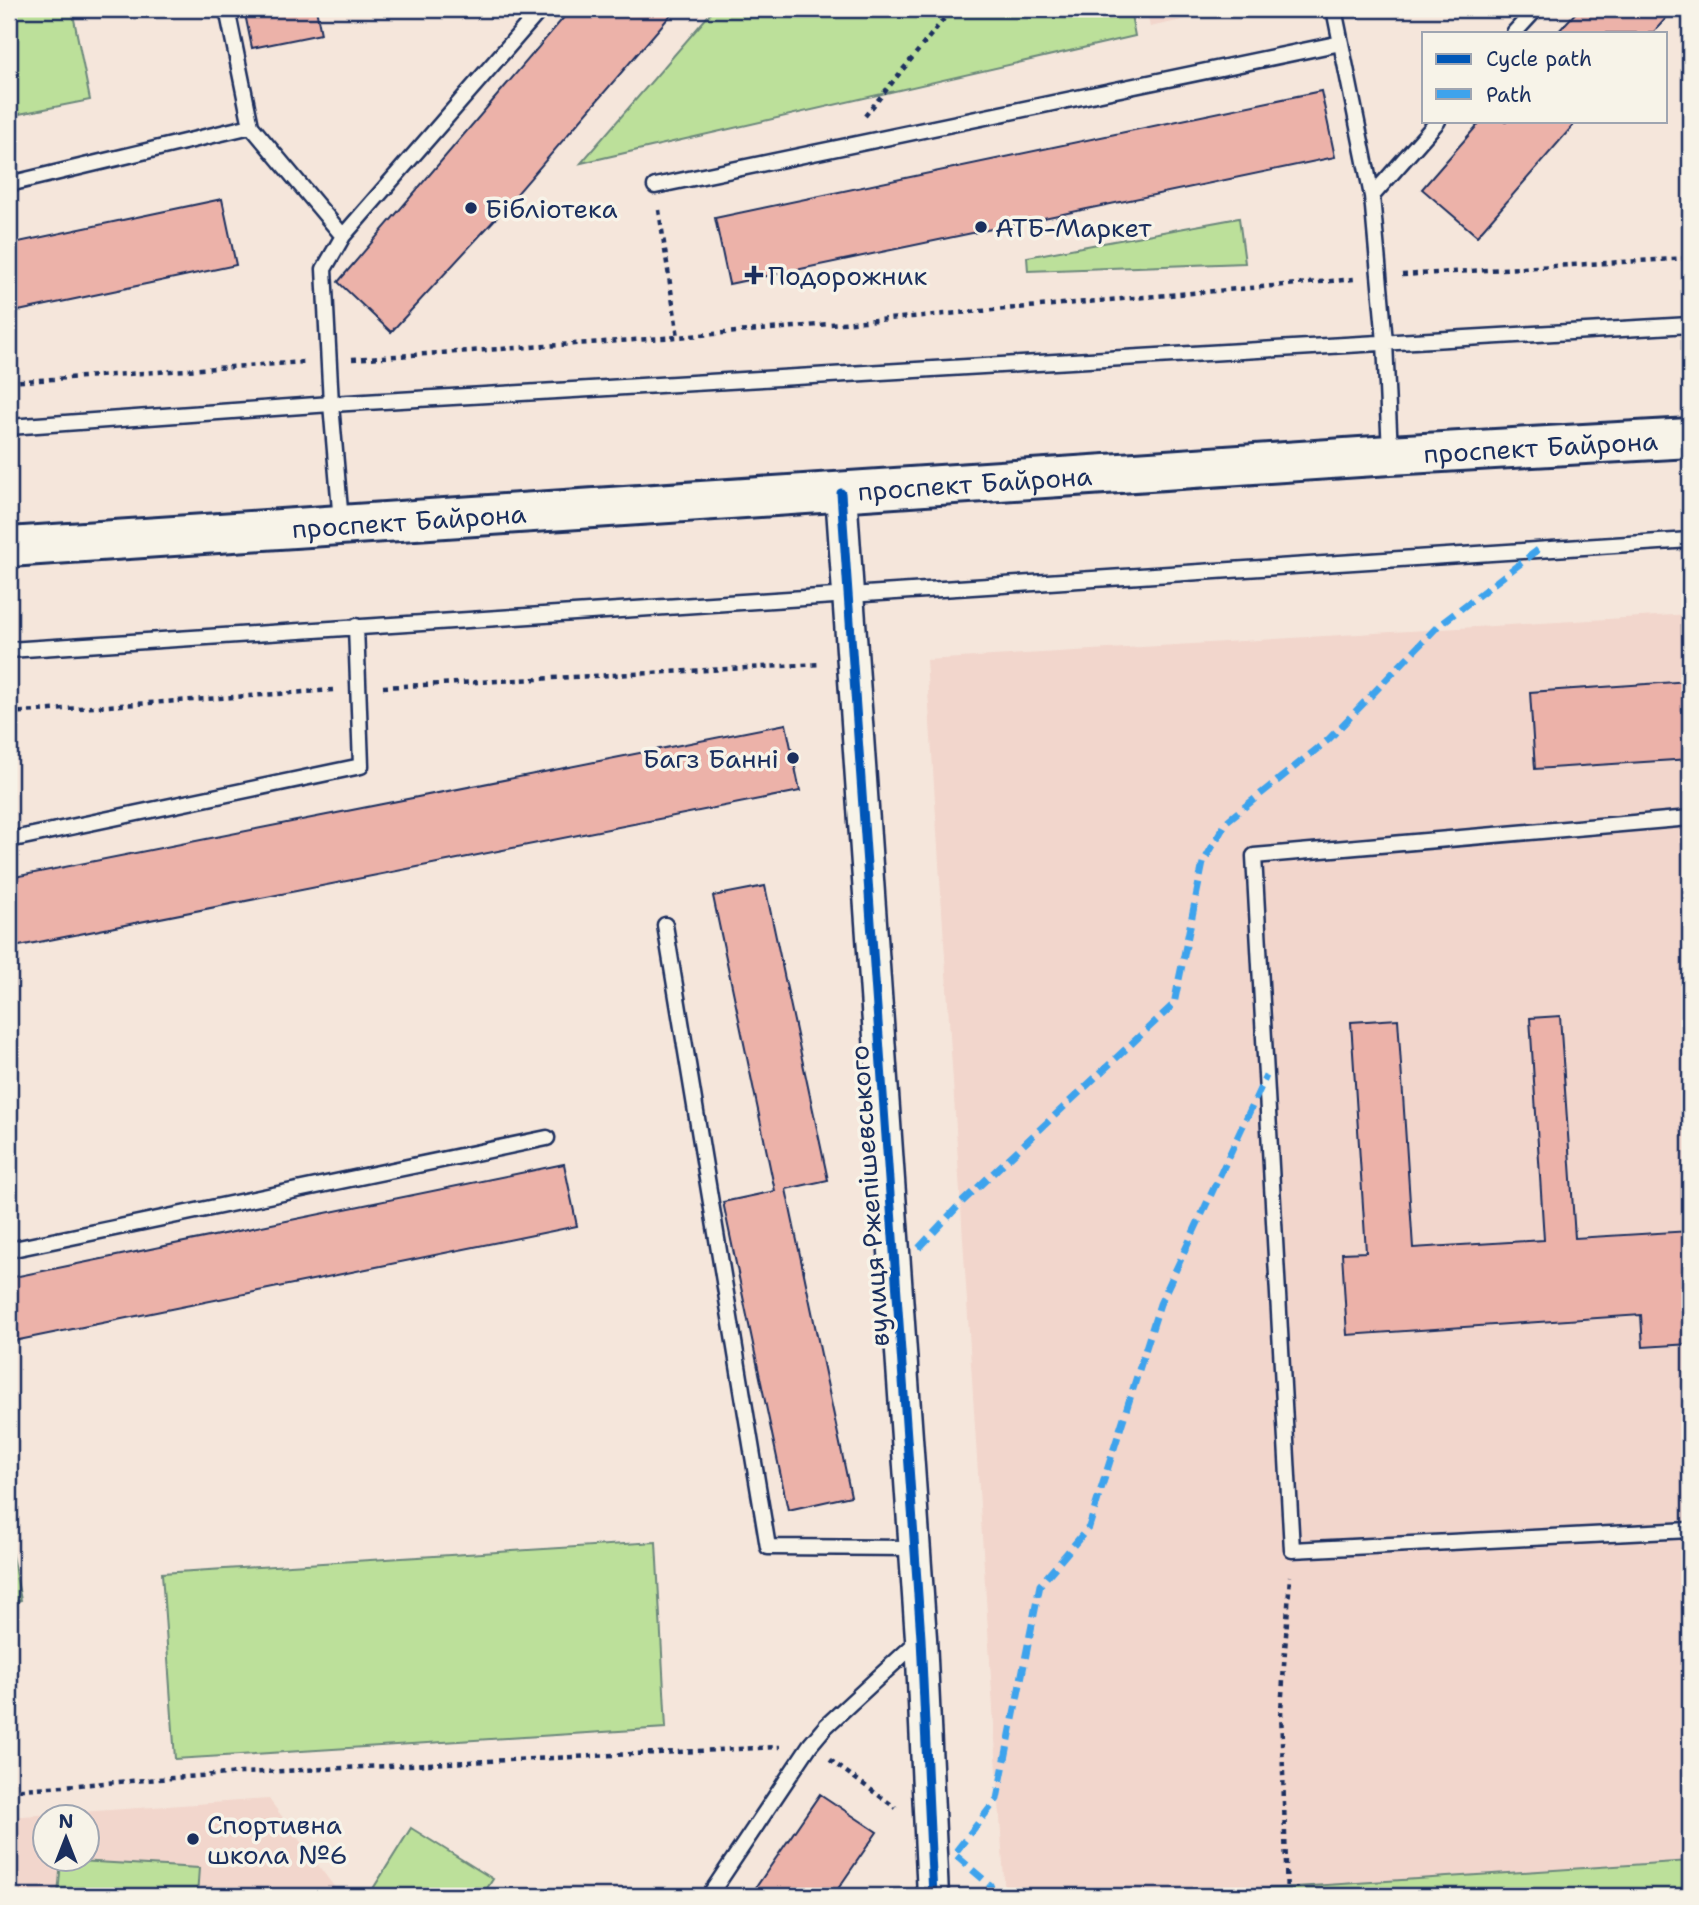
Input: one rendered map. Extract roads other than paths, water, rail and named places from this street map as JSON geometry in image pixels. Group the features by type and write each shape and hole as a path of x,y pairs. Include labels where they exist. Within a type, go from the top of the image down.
{"main road":[{"name":"проспект Байрона","path":"9,547 1390,455 1690,438"}],"street":[{"name":"вулиця Ржепішевського","path":"841,493 921,1638 933,1896"}],"lane":[{"path":"227,9 251,126 343,236"},
{"path":"341,524 324,270 343,236 541,9"},
{"path":"1334,9 1372,196 1381,277 1390,455"},
{"path":"1515,32 1536,9"},
{"path":"655,186 1342,43"},
{"path":"1372,196 1437,122"},
{"path":"9,184 251,126"},
{"path":"9,426 331,404 1690,324"},
{"path":"9,650 1690,540"},
{"path":"9,840 361,766 356,626"},
{"path":"1690,818 1254,856 1292,1550 1690,1530"},
{"path":"665,925 768,1547 915,1548"},
{"path":"9,1250 547,1138"},
{"path":"709,1896 810,1745 826,1726 921,1638"}],"place":[{"name":"Бібліотека","path":"471,208"},
{"name":"АТБ-Маркет","path":"981,227"},
{"name":"Подорожник","path":"754,275"},
{"name":"Багз Банні","path":"793,758"},
{"name":"Спортивна школа №6","path":"193,1839"}]}
